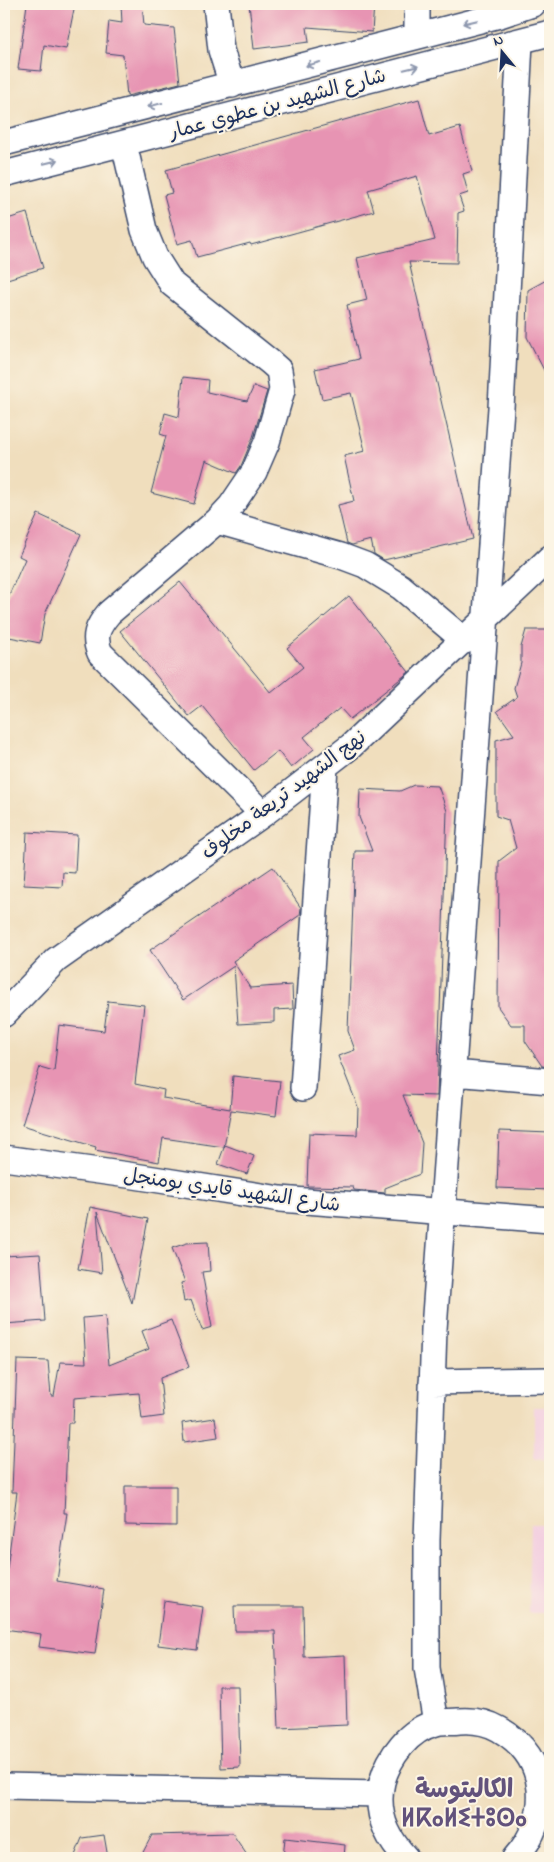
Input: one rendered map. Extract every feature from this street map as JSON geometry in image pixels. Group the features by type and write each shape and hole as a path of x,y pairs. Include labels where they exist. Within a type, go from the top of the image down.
{"street":[{"path":"216,4 221,50 232,85"},
{"path":"416,4 417,36"},
{"name":"شارع الشهيد بن عطوي عمار","path":"4,143 232,85 533,4"},
{"name":"شارع الشهيد بن عطوي عمار","path":"4,174 377,76 550,33"},
{"path":"436,1723 426,1668 427,1540 434,1329 500,408 520,42"},
{"path":"124,144 144,230 155,257 172,284 279,370 282,390 267,442 254,472 231,506 217,521 109,613 99,624 96,643 100,653 263,814"},
{"path":"217,521 342,556 366,565 401,587 465,641"},
{"name":"نهج الشهيد تريعة مخلوف","path":"4,1014 56,960 263,814 351,746 465,641 550,558"},
{"path":"303,1088 324,766"},
{"path":"453,1073 550,1081"},
{"name":"شارع الشهيد قايدي بومنجل","path":"4,1158 128,1174 280,1200 550,1220"},
{"path":"432,1382 550,1380"},
{"path":"397,1854 382,1821 380,1794 386,1769 400,1746 420,1729 436,1723 473,1720 498,1728 520,1744 546,1792 539,1819 524,1853"},
{"path":"4,1786 380,1794"}],"shaded area":[{"path":"534,1407 550,1407 550,1459 534,1460"},
{"path":"531,1524 550,1524 550,1613 529,1613"}],"building":[{"path":"27,4 75,4 66,49 44,45 41,71 18,69"},
{"path":"121,4 142,4 144,25 174,28 180,83 127,96 123,55 106,53 109,21 122,23"},
{"path":"249,4 374,4 372,32 307,27 309,42 254,49"},
{"path":"419,99 429,136 460,127 472,171 463,174 468,193 459,196 464,211 458,213 457,263 409,262 473,539 384,560 374,554 371,540 352,545 347,543 338,505 354,501 344,456 365,451 351,393 322,399 315,369 359,359 347,305 367,300 357,258 435,240 417,176 368,190 374,211 251,245 250,243 197,257 192,240 177,244 164,195 172,193 166,170"},
{"path":"27,213 43,268 4,280 4,220"},
{"path":"550,278 550,382 527,337 528,290"},
{"path":"183,377 208,380 207,392 247,401 254,386 267,391 253,437 241,466 236,473 206,460 194,504 151,493 166,436 160,434 165,413 179,417"},
{"path":"38,514 81,534 45,614 40,643 4,636 4,606 25,559 19,556"},
{"path":"180,582 271,693 303,667 287,648 349,596 409,672 350,719 340,708 304,737 314,749 291,768 278,751 254,770 202,706 189,716 120,631"},
{"path":"526,630 550,630 550,1067 542,1066 525,1041 525,1025 511,1025 498,1007 499,861 516,848 508,820 496,816 496,740 514,735 497,711 517,697 514,688 521,663 521,647"},
{"path":"414,785 438,786 447,811 437,1096 403,1095 422,1143 420,1174 385,1188 385,1193 354,1190 353,1187 307,1186 309,1133 357,1135 358,1107 338,1056 355,1050 348,1031 355,851 372,851 359,817 360,789 400,791"},
{"path":"27,832 77,835 75,873 63,872 62,887 24,885"},
{"path":"273,867 301,908 300,915 233,961 250,988 292,985 293,1009 274,1010 274,1022 238,1024 234,966 183,1000 150,950"},
{"path":"108,1001 144,1005 135,1084 164,1090 163,1098 230,1109 233,1076 280,1081 276,1116 231,1110 224,1147 163,1138 159,1162 95,1150 96,1147 22,1125 40,1067 54,1071 59,1025 104,1031"},
{"path":"499,1131 550,1133 550,1190 497,1188"},
{"path":"225,1145 254,1156 247,1174 218,1164"},
{"path":"90,1207 148,1219 132,1303 97,1212 102,1273 78,1269"},
{"path":"208,1242 210,1271 202,1272 212,1327 202,1330 191,1300 184,1302 181,1283 185,1282 172,1248 187,1243"},
{"path":"40,1254 45,1321 4,1324 4,1256"},
{"path":"105,1316 109,1365 149,1349 142,1331 171,1320 189,1367 160,1378 164,1416 142,1419 139,1393 74,1398 73,1423 68,1423 64,1513 67,1513 57,1581 104,1589 95,1654 39,1647 41,1634 4,1629 4,1569 7,1569 17,1492 12,1492 17,1360 48,1361 51,1396 54,1396 60,1362 86,1363 83,1318"},
{"path":"215,1418 218,1437 184,1442 182,1423"},
{"path":"125,1486 176,1486 176,1526 125,1525"},
{"path":"164,1601 203,1607 197,1650 158,1645"},
{"path":"234,1606 303,1606 304,1657 345,1655 347,1725 279,1728 275,1631 235,1631"},
{"path":"219,1686 238,1686 240,1767 221,1768"},
{"path":"232,1833 249,1858 140,1858 152,1835"},
{"path":"104,1835 108,1858 74,1858 82,1838"},
{"path":"285,1838 345,1845 344,1858 283,1858"}],"district":[{"name":"الكاليتوسة ⵍⴽⴰⵍⵉⵜⵓⵙⴰ","path":"464,1802"}]}
